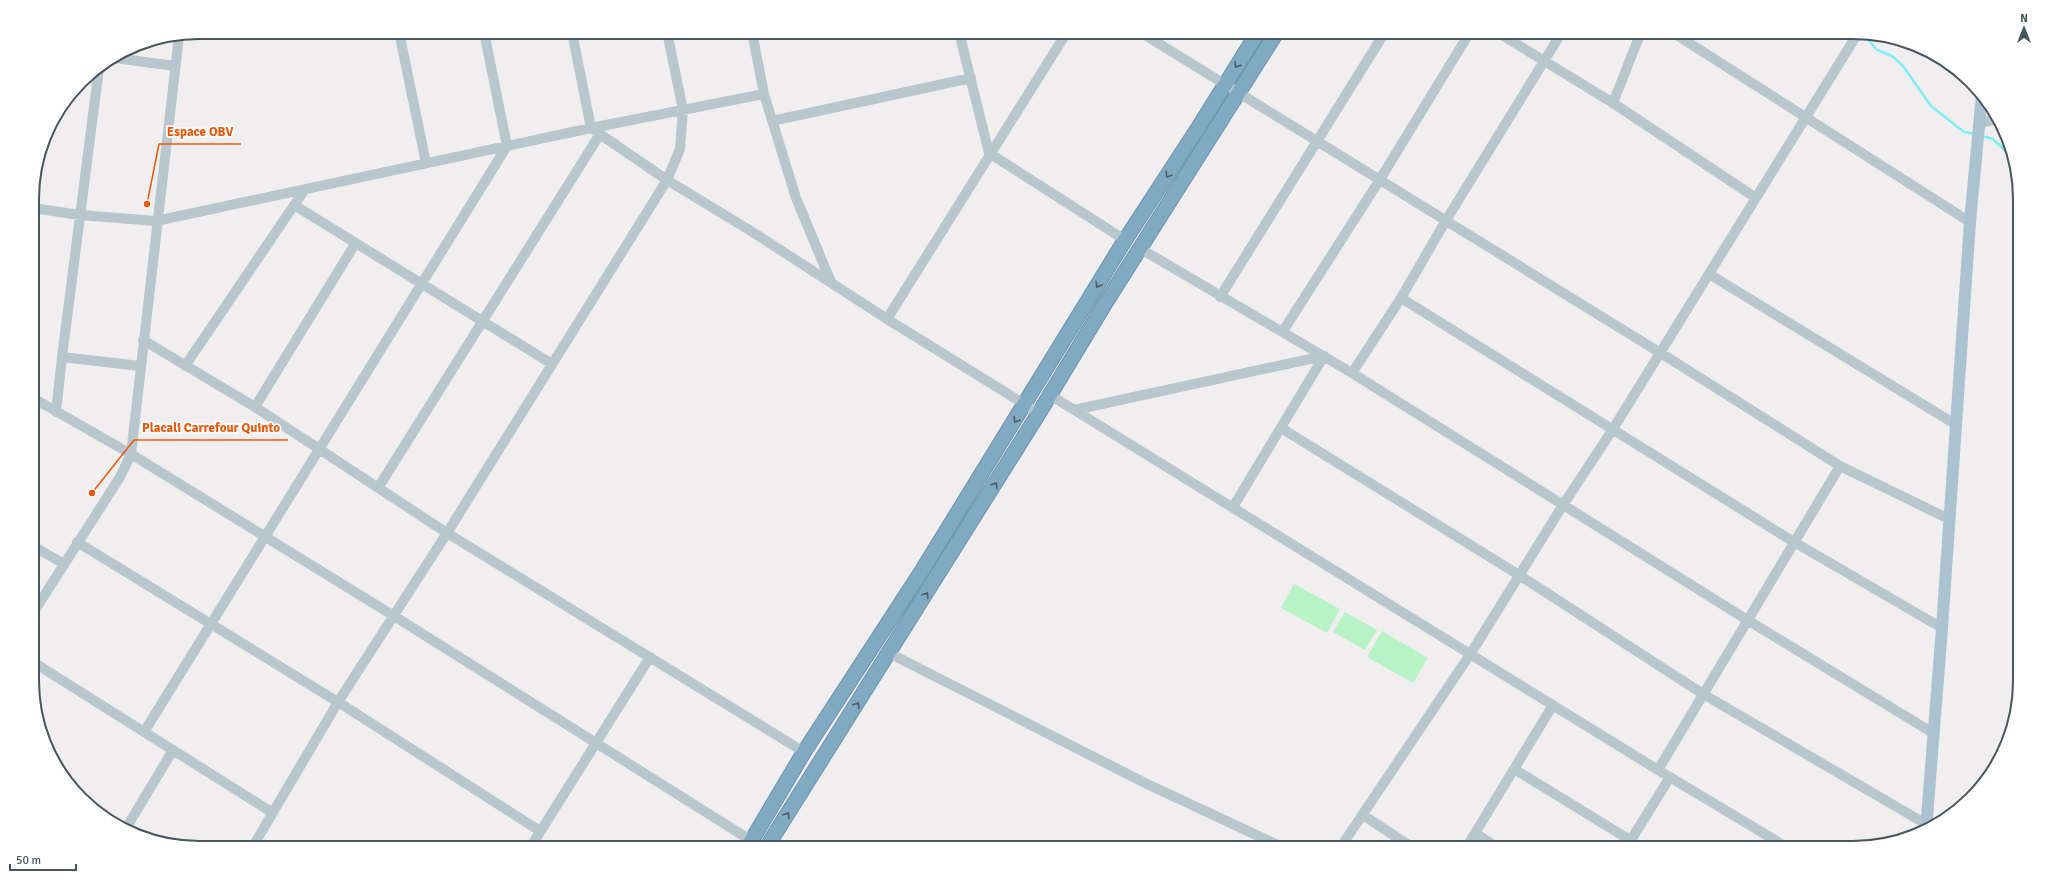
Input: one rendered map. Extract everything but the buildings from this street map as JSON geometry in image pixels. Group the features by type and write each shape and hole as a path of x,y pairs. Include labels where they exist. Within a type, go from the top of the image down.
{"highway":[{"path":"757,841 804,752 924,569 1125,240 1254,39"},
{"path":"770,841 1039,413 1106,302 1273,39"}],"main road":[{"path":"1926,823 1942,628 1970,222 1981,104"}],"street":[{"path":"400,39 426,163"},
{"path":"144,732 507,146 485,39"},
{"path":"573,39 591,128 667,180 1039,413"},
{"path":"256,841 338,702 447,534 667,180 680,149 683,110 668,39"},
{"path":"753,39 764,94 796,198 832,282"},
{"path":"961,39 989,153 1125,240"},
{"path":"887,319 989,153 1062,39"},
{"path":"1159,39 1225,84 1379,181 1659,352 1840,466 1949,519"},
{"path":"1220,297 1381,39"},
{"path":"1283,331 1379,181 1466,39"},
{"path":"1509,39 1613,103 1756,198"},
{"path":"1352,373 1401,298 1445,222 1558,39"},
{"path":"1613,103 1638,39"},
{"path":"1683,39 1970,222"},
{"path":"1345,841 1471,653 1563,505 1613,429 1659,352 1854,39"},
{"path":"39,604 120,477 131,454 156,221 178,40"},
{"path":"122,59 175,66"},
{"path":"56,412 98,75"},
{"path":"772,121 971,78"},
{"path":"39,209 80,215 156,221 591,128 764,94"},
{"path":"1980,123 1993,120"},
{"path":"378,488 600,134"},
{"path":"186,366 305,189"},
{"path":"294,205 552,364"},
{"path":"255,407 355,244"},
{"path":"1141,248 1220,297 1283,331 1352,373 1933,733"},
{"path":"1709,274 1955,424"},
{"path":"1401,298 1794,542 1942,628"},
{"path":"143,340 255,407 447,534 804,752"},
{"path":"1074,410 1324,356"},
{"path":"1233,507 1324,356"},
{"path":"62,357 140,366"},
{"path":"1050,395 1471,653 1658,770 1776,841"},
{"path":"39,402 131,454 265,538 394,616 596,742 746,841"},
{"path":"1281,428 1519,575 1703,694 1922,825"},
{"path":"1658,770 1840,466"},
{"path":"77,542 210,625 338,702 540,831"},
{"path":"39,549 64,564"},
{"path":"889,653 1145,783 1269,841"},
{"path":"534,841 650,657"},
{"path":"39,666 273,813"},
{"path":"1470,841 1553,705"},
{"path":"129,825 173,750"},
{"path":"1514,769 1623,841"},
{"path":"1630,841 1670,777"},
{"path":"1363,815 1402,841"},
{"path":"1474,834 1486,841"}],"green space":[{"path":"1294,584 1340,609 1327,633 1281,608"},
{"path":"1345,612 1377,630 1365,650 1333,632"},
{"path":"1382,631 1428,658 1413,683 1367,657"}],"waterway":[{"path":"1868,39 1877,50 1892,56 1903,66 1931,106 1964,132 1975,134"},
{"path":"1982,136 1993,139 2005,150"}],"place":[{"name":"Espace OBV","path":"147,204"},
{"name":"Placali Carrefour Quinto","path":"92,493"}]}
